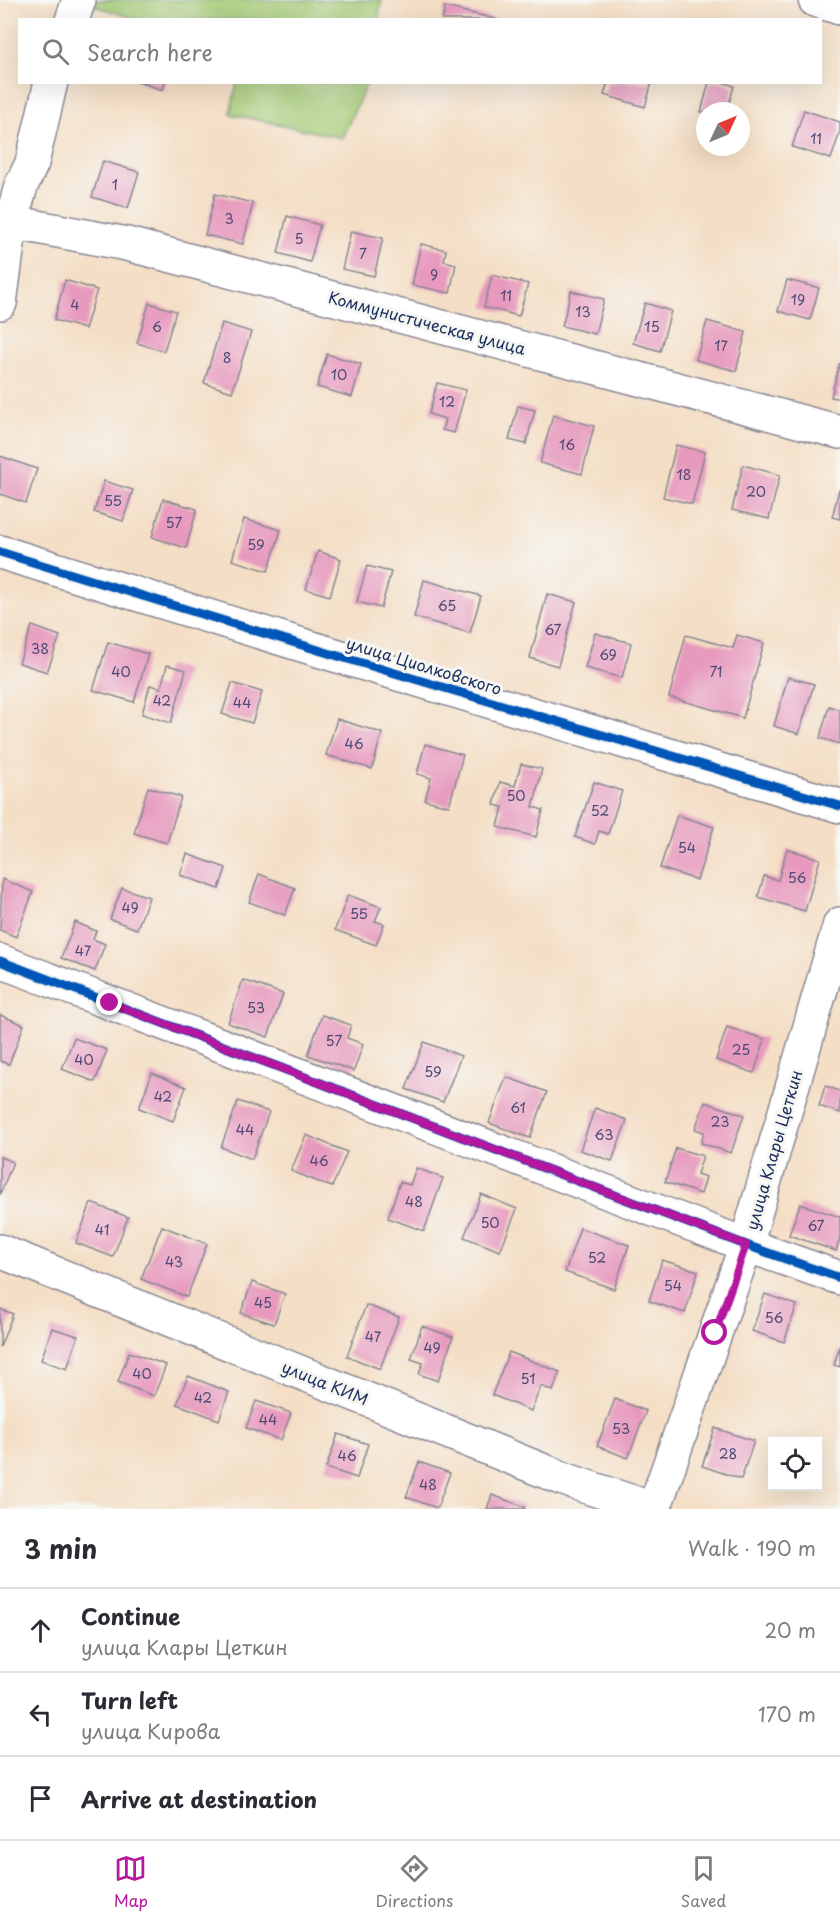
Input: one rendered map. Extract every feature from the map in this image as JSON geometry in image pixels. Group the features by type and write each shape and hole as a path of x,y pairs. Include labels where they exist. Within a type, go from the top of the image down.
{"street":[{"path":"73,18 79,0"},
{"path":"815,0 840,8"},
{"path":"0,303 11,222 11,181 32,163 51,84"},
{"name":"Коммунистическая улица","path":"11,222 128,244 840,432"},
{"name":"улица Циолковского","path":"0,552 840,806"},
{"name":"улица Клары Цеткин","path":"654,1509 746,1245 840,924"},
{"path":"0,961 746,1245 840,1278"},
{"name":"улица КИМ","path":"0,1251 553,1475 654,1509"}],"green space":[{"path":"75,0 382,0 378,18 134,18"},
{"path":"237,84 367,84 342,138 230,114"}],"building":[{"path":"445,7 492,18 442,18"},
{"path":"144,84 164,84 163,90"},
{"path":"607,84 651,84 645,107 604,95"},
{"path":"708,84 734,86 730,102 704,102"},
{"path":"804,110 840,122 840,132 831,159 792,147"},
{"path":"103,161 139,172 128,208 92,197"},
{"path":"215,194 253,203 243,244 205,235"},
{"path":"287,216 320,225 310,262 278,253"},
{"path":"351,231 383,238 374,276 342,269"},
{"path":"421,244 446,250 444,261 456,264 450,293 412,285"},
{"path":"492,275 528,284 519,316 484,307"},
{"path":"65,280 97,290 85,329 54,320"},
{"path":"787,280 819,288 810,320 778,311"},
{"path":"571,291 604,299 595,334 562,326"},
{"path":"149,303 176,311 164,351 137,343"},
{"path":"645,303 671,311 660,351 633,343"},
{"path":"707,321 746,332 736,371 696,360"},
{"path":"222,323 251,332 232,392 204,383"},
{"path":"327,354 361,364 352,397 317,387"},
{"path":"840,364 840,399 831,397"},
{"path":"437,383 466,390 454,433 442,430 445,419 429,414"},
{"path":"518,406 535,410 526,444 509,440"},
{"path":"553,415 594,426 582,474 540,463"},
{"path":"676,445 705,452 692,504 663,497"},
{"path":"0,456 37,469 26,503 0,494"},
{"path":"743,465 780,475 769,519 732,510"},
{"path":"104,481 133,490 123,521 94,512"},
{"path":"840,490 840,519 832,517"},
{"path":"163,499 197,509 186,548 152,537"},
{"path":"244,519 281,530 268,571 232,560"},
{"path":"318,551 341,559 330,596 306,589"},
{"path":"367,566 391,572 381,608 357,602"},
{"path":"424,580 481,596 470,633 414,617"},
{"path":"547,594 576,602 558,666 530,658"},
{"path":"32,626 60,636 47,672 19,663"},
{"path":"595,633 631,643 622,678 585,668"},
{"path":"686,635 733,648 737,635 764,643 743,718 669,697"},
{"path":"108,642 148,654 134,702 93,690"},
{"path":"167,665 186,670 171,723 142,714 150,685 161,688"},
{"path":"788,677 814,684 799,734 774,726"},
{"path":"232,683 262,692 252,723 222,714"},
{"path":"829,706 840,710 840,744 820,738"},
{"path":"337,719 382,733 372,769 326,755"},
{"path":"425,744 463,755 449,806 425,800 431,778 417,774"},
{"path":"521,764 542,769 533,807 543,810 536,837 498,827 503,807 494,805 500,782 515,786"},
{"path":"594,782 622,791 608,834 599,831 595,844 575,837"},
{"path":"148,787 181,797 167,843 134,833"},
{"path":"677,815 714,827 697,880 660,868"},
{"path":"787,849 820,859 805,911 758,897 764,876 778,880"},
{"path":"187,854 226,868 219,889 180,875"},
{"path":"259,874 295,888 285,915 249,902"},
{"path":"2,879 33,892 16,937 0,930"},
{"path":"122,888 149,897 137,929 110,919"},
{"path":"348,895 381,907 375,921 384,924 376,945 335,930"},
{"path":"75,922 96,931 93,939 105,944 95,971 61,958"},
{"path":"243,980 283,994 268,1037 228,1023"},
{"path":"0,1015 24,1025 9,1064 0,1061"},
{"path":"322,1015 351,1025 347,1038 363,1044 354,1071 308,1055"},
{"path":"727,1027 765,1039 754,1073 716,1060"},
{"path":"74,1038 107,1050 95,1082 62,1069"},
{"path":"424,1042 461,1056 443,1102 406,1089"},
{"path":"152,1073 186,1087 173,1121 139,1108"},
{"path":"506,1077 547,1092 530,1138 489,1123"},
{"path":"825,1086 840,1091 840,1113 819,1106"},
{"path":"238,1101 269,1112 252,1159 221,1147"},
{"path":"705,1102 744,1115 731,1153 701,1143 704,1132 695,1129"},
{"path":"595,1108 627,1120 612,1161 580,1150"},
{"path":"306,1135 347,1152 332,1187 291,1171"},
{"path":"676,1148 703,1156 697,1174 706,1177 701,1194 665,1182"},
{"path":"0,1157 13,1162 0,1195"},
{"path":"416,1168 443,1178 424,1231 388,1218 400,1182 410,1185"},
{"path":"481,1194 517,1209 500,1251 464,1237"},
{"path":"91,1203 128,1217 113,1257 76,1243"},
{"path":"800,1204 840,1217 840,1238 836,1251 789,1235"},
{"path":"162,1226 207,1244 187,1297 141,1279"},
{"path":"580,1228 629,1245 614,1289 565,1272"},
{"path":"662,1260 698,1271 685,1313 649,1301"},
{"path":"252,1282 285,1294 274,1324 241,1313"},
{"path":"765,1294 797,1305 784,1342 752,1331"},
{"path":"366,1305 399,1317 380,1369 347,1356"},
{"path":"0,1309 13,1314 0,1347"},
{"path":"422,1326 453,1337 438,1381 419,1374 423,1363 411,1359"},
{"path":"52,1328 78,1336 67,1369 41,1360"},
{"path":"840,1346 840,1367 834,1365"},
{"path":"129,1352 166,1365 154,1396 118,1382"},
{"path":"509,1352 560,1372 553,1391 541,1386 531,1411 492,1395"},
{"path":"188,1376 229,1392 219,1420 177,1404"},
{"path":"615,1399 646,1411 628,1458 597,1446"},
{"path":"256,1401 291,1413 281,1440 246,1428"},
{"path":"715,1428 754,1441 741,1479 702,1466"},
{"path":"338,1434 368,1444 357,1478 326,1468"},
{"path":"419,1462 450,1473 437,1508 406,1497"},
{"path":"492,1495 525,1507 524,1509 487,1509"}],"cycle path":[{"path":"0,552 840,806"},
{"path":"0,961 746,1245 840,1278"}],"route":[{"path":"110,1003 746,1245 715,1333"}]}
